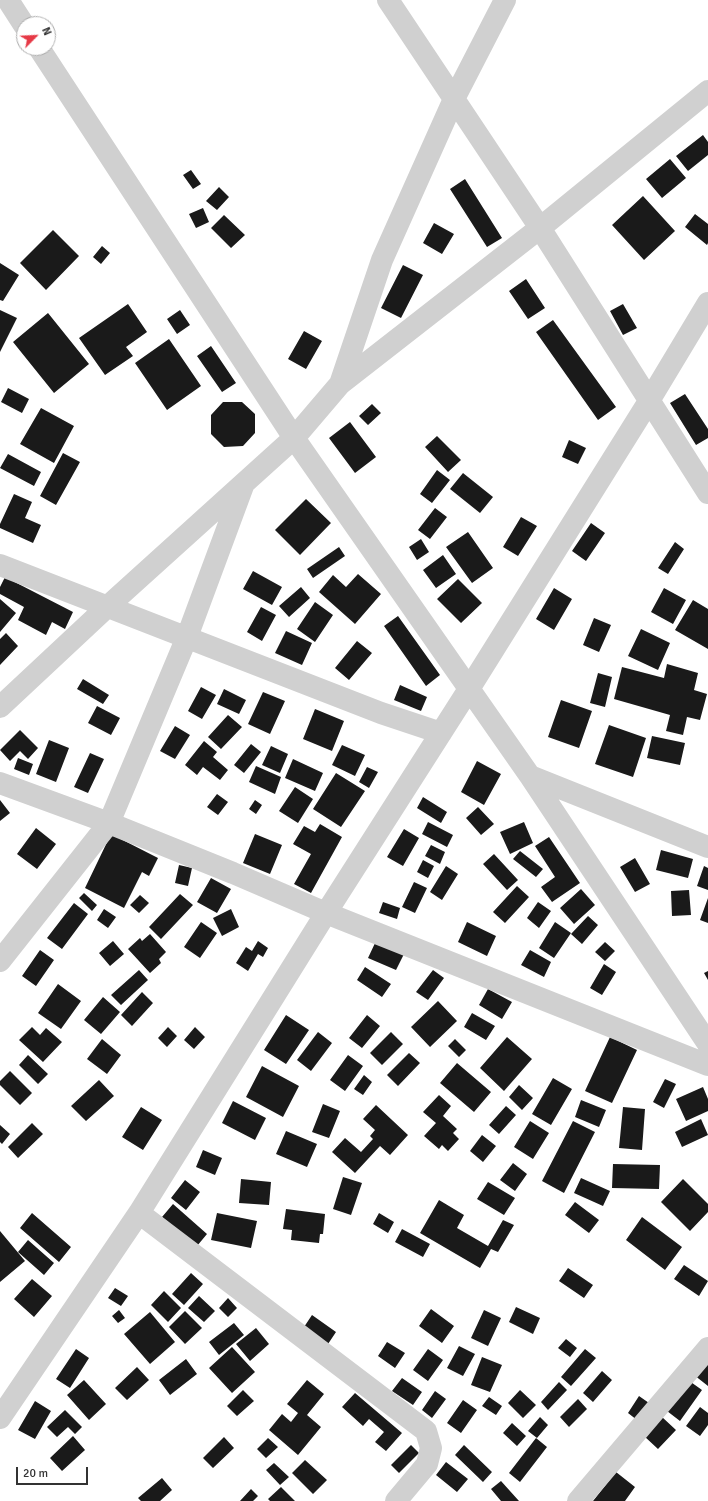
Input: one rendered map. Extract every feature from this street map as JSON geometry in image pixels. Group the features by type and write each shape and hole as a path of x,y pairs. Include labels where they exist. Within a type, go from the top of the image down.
{"street":[{"path":"8,0 18,16"},
{"path":"388,0 540,228 708,493"},
{"path":"340,384 382,260 454,98 506,0"},
{"path":"44,56 294,438 530,776 708,1044"},
{"path":"0,707 106,607 294,438 340,384 540,228 708,91"},
{"path":"0,1418 139,1213 326,913 469,689 708,303"},
{"path":"0,961 109,823 187,637 244,482"},
{"path":"0,565 381,713 441,733"},
{"path":"530,776 708,847"},
{"path":"0,783 109,823 234,873 326,913 708,1065"},
{"path":"139,1213 426,1431 431,1448 426,1464 396,1501"},
{"path":"578,1501 708,1348"}],"building":[{"path":"703,135 708,142 708,155 688,171 676,156"},
{"path":"670,159 686,178 662,198 646,179"},
{"path":"191,170 201,184 193,189 183,175"},
{"path":"465,179 502,238 487,247 450,189"},
{"path":"219,187 229,197 217,210 206,201"},
{"path":"643,196 675,231 644,260 612,225"},
{"path":"203,208 209,222 196,228 189,214"},
{"path":"695,214 708,224 707,245 685,227"},
{"path":"224,215 245,235 231,248 211,228"},
{"path":"434,223 454,234 442,254 423,243"},
{"path":"53,230 79,256 46,290 20,263"},
{"path":"102,246 110,253 101,264 93,257"},
{"path":"0,263 19,275 3,301 0,300"},
{"path":"403,265 423,275 401,318 381,308"},
{"path":"526,279 545,308 528,319 509,291"},
{"path":"128,304 147,332 126,347 133,356 105,375 79,338"},
{"path":"623,304 637,328 623,335 610,311"},
{"path":"0,310 17,318 0,352"},
{"path":"180,310 190,325 177,334 167,319"},
{"path":"48,313 89,364 54,393 13,342"},
{"path":"553,320 616,407 598,420 536,332"},
{"path":"304,331 322,341 306,369 288,359"},
{"path":"169,339 201,386 167,410 135,363"},
{"path":"211,346 236,383 222,392 197,356"},
{"path":"8,388 29,399 22,413 1,402"},
{"path":"685,394 708,429 708,438 696,445 670,403"},
{"path":"223,402 242,402 255,414 255,433 243,446 224,447 211,434 211,415"},
{"path":"372,404 381,413 368,425 359,416"},
{"path":"41,408 74,426 54,463 20,444"},
{"path":"350,422 376,457 355,473 329,438"},
{"path":"437,436 461,460 448,472 425,447"},
{"path":"569,440 586,448 578,464 562,457"},
{"path":"63,453 80,462 56,505 40,496"},
{"path":"8,454 41,472 34,486 0,468"},
{"path":"437,470 450,480 432,503 420,494"},
{"path":"463,473 493,497 480,513 450,489"},
{"path":"14,494 32,502 25,518 41,525 33,543 0,528 0,524"},
{"path":"306,499 331,523 300,555 275,530"},
{"path":"435,508 447,517 430,539 418,530"},
{"path":"521,517 537,526 518,556 503,547"},
{"path":"591,523 605,533 586,561 572,551"},
{"path":"468,532 493,568 472,583 446,547"},
{"path":"421,539 429,552 417,560 409,547"},
{"path":"675,542 684,549 668,574 658,568"},
{"path":"339,547 345,556 313,578 307,569"},
{"path":"443,555 456,574 436,588 423,570"},
{"path":"253,571 282,587 272,605 243,589"},
{"path":"358,574 381,594 355,624 319,592 333,575 346,587"},
{"path":"5,577 73,612 65,629 52,622 46,635 18,620 24,607 0,594 0,587"},
{"path":"458,579 482,603 461,623 437,599"},
{"path":"301,587 310,598 289,617 279,606"},
{"path":"554,588 572,599 554,630 536,619"},
{"path":"664,588 686,600 673,624 651,612"},
{"path":"0,599 16,613 0,632"},
{"path":"693,600 708,609 708,649 675,630"},
{"path":"315,602 333,615 315,642 297,629"},
{"path":"261,607 276,615 262,641 247,632"},
{"path":"398,616 440,675 426,686 384,626"},
{"path":"594,618 611,625 599,652 583,645"},
{"path":"641,629 670,643 658,670 628,656"},
{"path":"286,631 312,643 302,665 275,653"},
{"path":"6,633 18,646 0,665 0,639"},
{"path":"357,641 372,653 349,680 335,668"},
{"path":"667,664 698,673 694,690 707,694 700,720 687,717 683,735 666,731 670,715 614,699 622,667 664,678"},
{"path":"598,673 612,677 605,707 590,703"},
{"path":"83,679 109,695 103,704 77,689"},
{"path":"400,685 427,697 421,711 394,700"},
{"path":"201,687 216,695 202,719 188,711"},
{"path":"224,689 246,700 239,714 217,704"},
{"path":"263,692 285,701 270,734 248,724"},
{"path":"561,700 592,711 579,748 548,737"},
{"path":"97,706 120,718 111,735 88,723"},
{"path":"315,709 344,721 332,751 303,739"},
{"path":"228,715 242,727 221,749 208,737"},
{"path":"609,725 646,738 633,777 595,764"},
{"path":"175,726 190,735 175,759 160,751"},
{"path":"20,730 38,748 28,759 20,751 10,761 0,750"},
{"path":"652,736 685,743 680,765 647,758"},
{"path":"49,740 69,748 56,782 36,774"},
{"path":"204,741 217,752 213,757 228,770 220,780 203,767 197,775 185,765"},
{"path":"251,744 261,752 244,773 234,765"},
{"path":"342,745 365,755 355,776 332,765"},
{"path":"271,746 288,754 280,773 262,765"},
{"path":"90,753 104,759 88,793 74,787"},
{"path":"18,758 33,764 29,775 14,769"},
{"path":"293,759 323,773 315,791 285,778"},
{"path":"477,761 501,774 484,805 461,792"},
{"path":"256,766 281,777 275,794 249,782"},
{"path":"367,767 378,772 369,788 359,782"},
{"path":"336,773 365,791 341,827 313,809"},
{"path":"295,787 313,799 298,823 279,811"},
{"path":"217,794 228,802 218,815 207,807"},
{"path":"423,797 447,812 441,823 417,808"},
{"path":"0,800 10,813 0,821"},
{"path":"255,800 262,805 256,814 249,809"},
{"path":"478,807 494,824 481,835 466,818"},
{"path":"428,822 453,835 447,847 422,834"},
{"path":"524,822 533,843 510,854 500,832"},
{"path":"320,824 342,837 311,893 294,884 311,854 293,844 304,826 315,832"},
{"path":"36,828 56,844 37,869 17,854"},
{"path":"404,829 419,838 403,866 387,857"},
{"path":"111,834 158,858 149,876 142,872 124,908 85,888"},
{"path":"255,834 282,845 270,874 243,863"},
{"path":"549,837 580,883 552,902 541,887 555,877 535,846"},
{"path":"431,845 445,852 440,864 425,856"},
{"path":"661,850 693,859 688,878 656,870"},
{"path":"520,851 543,869 536,877 513,859"},
{"path":"494,854 518,880 507,890 483,864"},
{"path":"635,858 650,884 635,892 620,867"},
{"path":"423,860 434,866 428,878 417,872"},
{"path":"179,865 192,868 188,886 175,883"},
{"path":"446,866 458,874 442,900 430,892"},
{"path":"704,866 708,868 708,890 697,886"},
{"path":"211,878 231,889 217,913 197,902"},
{"path":"414,882 427,888 415,913 402,907"},
{"path":"517,886 529,897 505,923 493,912"},
{"path":"581,889 595,905 574,924 560,908"},
{"path":"689,890 691,915 672,916 671,891"},
{"path":"84,893 97,905 92,911 79,898"},
{"path":"180,894 193,905 161,939 149,927"},
{"path":"140,895 149,903 139,913 130,905"},
{"path":"708,898 708,923 700,920"},
{"path":"383,902 400,908 397,919 379,913"},
{"path":"538,902 551,911 539,928 527,918"},
{"path":"74,903 88,914 62,949 47,938"},
{"path":"104,909 116,917 108,928 97,920"},
{"path":"231,909 239,927 222,936 213,918"},
{"path":"588,916 598,925 582,944 571,934"},
{"path":"201,922 217,933 200,958 184,947"},
{"path":"467,922 496,936 487,956 458,942"},
{"path":"555,922 571,933 554,958 539,948"},
{"path":"150,934 166,952 159,959 161,963 150,973 128,949 140,938 142,941"},
{"path":"113,941 124,954 110,966 99,953"},
{"path":"258,941 268,948 263,957 258,954 248,971 236,963 246,947 252,951"},
{"path":"376,941 404,954 396,970 368,958"},
{"path":"605,942 615,951 605,961 595,952"},
{"path":"40,950 54,960 36,986 22,976"},
{"path":"530,950 551,962 544,977 521,965"},
{"path":"604,964 616,972 602,995 590,988"},
{"path":"365,967 391,984 382,997 357,980"},
{"path":"139,970 148,980 121,1005 111,995"},
{"path":"433,970 444,978 428,1000 416,992"},
{"path":"708,971 708,980 704,973"},
{"path":"58,984 81,1001 61,1029 38,1013"},
{"path":"488,989 512,1002 502,1019 479,1005"},
{"path":"142,992 153,1003 132,1026 121,1015"},
{"path":"103,997 120,1012 101,1034 84,1020"},
{"path":"438,1001 457,1021 430,1047 411,1027"},
{"path":"472,1013 495,1026 486,1040 464,1027"},
{"path":"286,1015 309,1030 286,1064 264,1050"},
{"path":"367,1015 380,1026 362,1048 349,1038"},
{"path":"32,1027 40,1035 46,1028 62,1042 43,1062 19,1040"},
{"path":"168,1027 177,1036 167,1047 158,1038"},
{"path":"195,1027 205,1037 194,1049 184,1040"},
{"path":"318,1032 332,1043 311,1071 297,1060"},
{"path":"391,1032 403,1044 382,1065 370,1053"},
{"path":"507,1037 532,1059 504,1091 480,1068"},
{"path":"610,1037 637,1050 612,1103 585,1091"},
{"path":"102,1039 121,1055 107,1074 87,1059"},
{"path":"455,1039 466,1050 459,1057 448,1046"},
{"path":"409,1053 420,1063 398,1086 387,1075"},
{"path":"28,1055 48,1074 38,1084 19,1065"},
{"path":"348,1055 363,1066 345,1091 330,1080"},
{"path":"457,1063 491,1092 474,1112 440,1083"},
{"path":"262,1066 299,1086 283,1117 246,1097"},
{"path":"10,1071 32,1093 20,1105 0,1085 0,1081"},
{"path":"364,1075 372,1082 363,1095 354,1089"},
{"path":"553,1078 572,1089 551,1125 532,1114"},
{"path":"665,1079 676,1084 664,1108 653,1102"},
{"path":"99,1080 114,1096 86,1121 71,1106"},
{"path":"519,1085 533,1098 522,1110 509,1097"},
{"path":"703,1087 708,1099 708,1111 686,1121 676,1099"},
{"path":"439,1095 451,1106 443,1116 457,1129 453,1133 459,1139 448,1151 442,1145 439,1149 424,1136 436,1123 423,1112"},
{"path":"581,1100 606,1110 599,1127 575,1117"},
{"path":"233,1101 266,1118 255,1140 222,1123"},
{"path":"323,1104 340,1111 329,1138 312,1132"},
{"path":"376,1105 408,1135 390,1155 380,1146 355,1173 332,1152 345,1138 361,1152 373,1139 370,1136 375,1130 363,1119"},
{"path":"506,1106 516,1115 499,1134 489,1125"},
{"path":"141,1107 162,1120 143,1150 122,1137"},
{"path":"623,1107 645,1109 642,1150 619,1148"},
{"path":"701,1119 708,1135 682,1147 675,1132"},
{"path":"530,1121 549,1133 533,1159 514,1147"},
{"path":"573,1121 595,1132 564,1193 542,1181"},
{"path":"32,1123 43,1134 18,1158 8,1147"},
{"path":"0,1125 10,1134 2,1144 0,1142"},
{"path":"286,1131 317,1144 307,1167 276,1154"},
{"path":"482,1135 496,1146 483,1162 470,1151"},
{"path":"203,1150 222,1158 215,1175 196,1167"},
{"path":"513,1163 527,1174 515,1191 500,1180"},
{"path":"613,1164 660,1165 659,1189 612,1188"},
{"path":"343,1177 362,1183 351,1215 333,1209"},
{"path":"581,1178 610,1191 603,1206 574,1193"},
{"path":"241,1179 271,1182 269,1205 239,1203"},
{"path":"683,1179 708,1204 708,1212 690,1231 661,1202"},
{"path":"185,1180 200,1192 186,1210 171,1198"},
{"path":"488,1182 515,1198 504,1215 477,1199"},
{"path":"439,1200 464,1215 457,1228 488,1246 503,1220 514,1225 498,1252 491,1249 480,1268 420,1233"},
{"path":"575,1202 599,1220 589,1233 565,1215"},
{"path":"173,1204 207,1234 197,1246 162,1217"},
{"path":"286,1209 325,1214 323,1234 320,1234 319,1243 291,1240 292,1230 283,1229"},
{"path":"32,1213 71,1247 59,1262 20,1228"},
{"path":"217,1213 257,1221 251,1248 211,1240"},
{"path":"379,1213 394,1222 388,1233 373,1224"},
{"path":"642,1217 682,1247 665,1270 626,1240"},
{"path":"402,1229 430,1244 423,1257 395,1242"},
{"path":"0,1231 25,1261 0,1282"},
{"path":"28,1240 54,1263 44,1275 18,1252"},
{"path":"684,1265 708,1281 699,1296 674,1279"},
{"path":"568,1268 593,1285 584,1298 559,1281"},
{"path":"191,1273 203,1284 184,1305 172,1294"},
{"path":"32,1279 52,1296 34,1317 14,1299"},
{"path":"115,1288 128,1296 121,1306 108,1298"},
{"path":"164,1291 181,1308 168,1322 151,1305"},
{"path":"199,1296 215,1311 204,1322 188,1308"},
{"path":"228,1298 237,1308 228,1317 219,1308"},
{"path":"516,1307 540,1318 533,1334 509,1322"},
{"path":"431,1309 454,1326 442,1343 419,1326"},
{"path":"119,1310 125,1318 118,1323 112,1316"},
{"path":"484,1310 501,1318 488,1346 471,1338"},
{"path":"185,1311 202,1328 185,1344 169,1327"},
{"path":"150,1312 175,1342 150,1364 124,1334"},
{"path":"312,1315 336,1332 326,1347 302,1330"},
{"path":"234,1323 244,1335 219,1355 209,1342"},
{"path":"256,1328 269,1344 250,1361 236,1344"},
{"path":"566,1339 577,1348 570,1357 558,1348"},
{"path":"387,1342 405,1353 395,1368 378,1356"},
{"path":"459,1346 475,1354 463,1376 447,1368"},
{"path":"232,1347 255,1372 232,1393 209,1368"},
{"path":"76,1349 89,1358 70,1388 56,1379"},
{"path":"428,1349 443,1360 428,1381 413,1370"},
{"path":"585,1349 596,1358 571,1386 561,1377"},
{"path":"482,1357 502,1365 490,1392 471,1385"},
{"path":"186,1359 197,1374 170,1395 159,1380"},
{"path":"708,1359 708,1386 694,1375"},
{"path":"137,1367 149,1380 127,1400 115,1388"},
{"path":"602,1371 612,1380 593,1402 583,1393"},
{"path":"402,1378 422,1392 413,1405 392,1391"},
{"path":"84,1380 106,1404 89,1420 67,1395"},
{"path":"307,1380 324,1394 307,1415 321,1427 298,1455 269,1430 282,1414 291,1422 298,1413 287,1404"},
{"path":"688,1380 702,1390 680,1421 667,1411"},
{"path":"559,1382 567,1390 548,1410 541,1402"},
{"path":"243,1390 254,1401 237,1416 227,1406"},
{"path":"520,1390 536,1405 523,1418 508,1403"},
{"path":"435,1391 446,1399 432,1418 422,1410"},
{"path":"355,1393 402,1433 386,1451 375,1442 384,1432 369,1419 363,1426 342,1407"},
{"path":"639,1396 649,1403 637,1420 628,1413"},
{"path":"489,1397 502,1406 496,1415 482,1406"},
{"path":"578,1399 587,1409 569,1427 560,1417"},
{"path":"463,1400 477,1410 461,1433 447,1423"},
{"path":"35,1401 51,1411 35,1439 18,1430"},
{"path":"700,1407 708,1413 708,1425 700,1436 686,1426"},
{"path":"65,1410 82,1427 75,1434 68,1427 57,1437 47,1427"},
{"path":"540,1417 548,1425 537,1438 528,1431"},
{"path":"662,1417 676,1430 658,1449 644,1436"},
{"path":"512,1423 526,1436 517,1446 503,1433"},
{"path":"73,1436 85,1450 62,1471 50,1458"},
{"path":"224,1437 234,1448 213,1468 203,1458"},
{"path":"268,1438 278,1447 266,1458 257,1449"},
{"path":"536,1438 547,1447 520,1482 509,1473"},
{"path":"411,1445 419,1453 399,1473 391,1465"},
{"path":"464,1445 492,1472 483,1482 455,1455"},
{"path":"305,1460 327,1480 313,1494 292,1473"},
{"path":"446,1462 468,1479 457,1492 436,1475"},
{"path":"274,1463 289,1477 280,1485 266,1470"},
{"path":"616,1472 635,1487 625,1501 593,1501"},
{"path":"162,1478 172,1490 160,1501 141,1501 138,1498"},
{"path":"501,1481 519,1501 501,1501 491,1489"},
{"path":"281,1487 295,1501 270,1501 268,1499"},
{"path":"251,1489 258,1496 253,1501 240,1501"}]}
